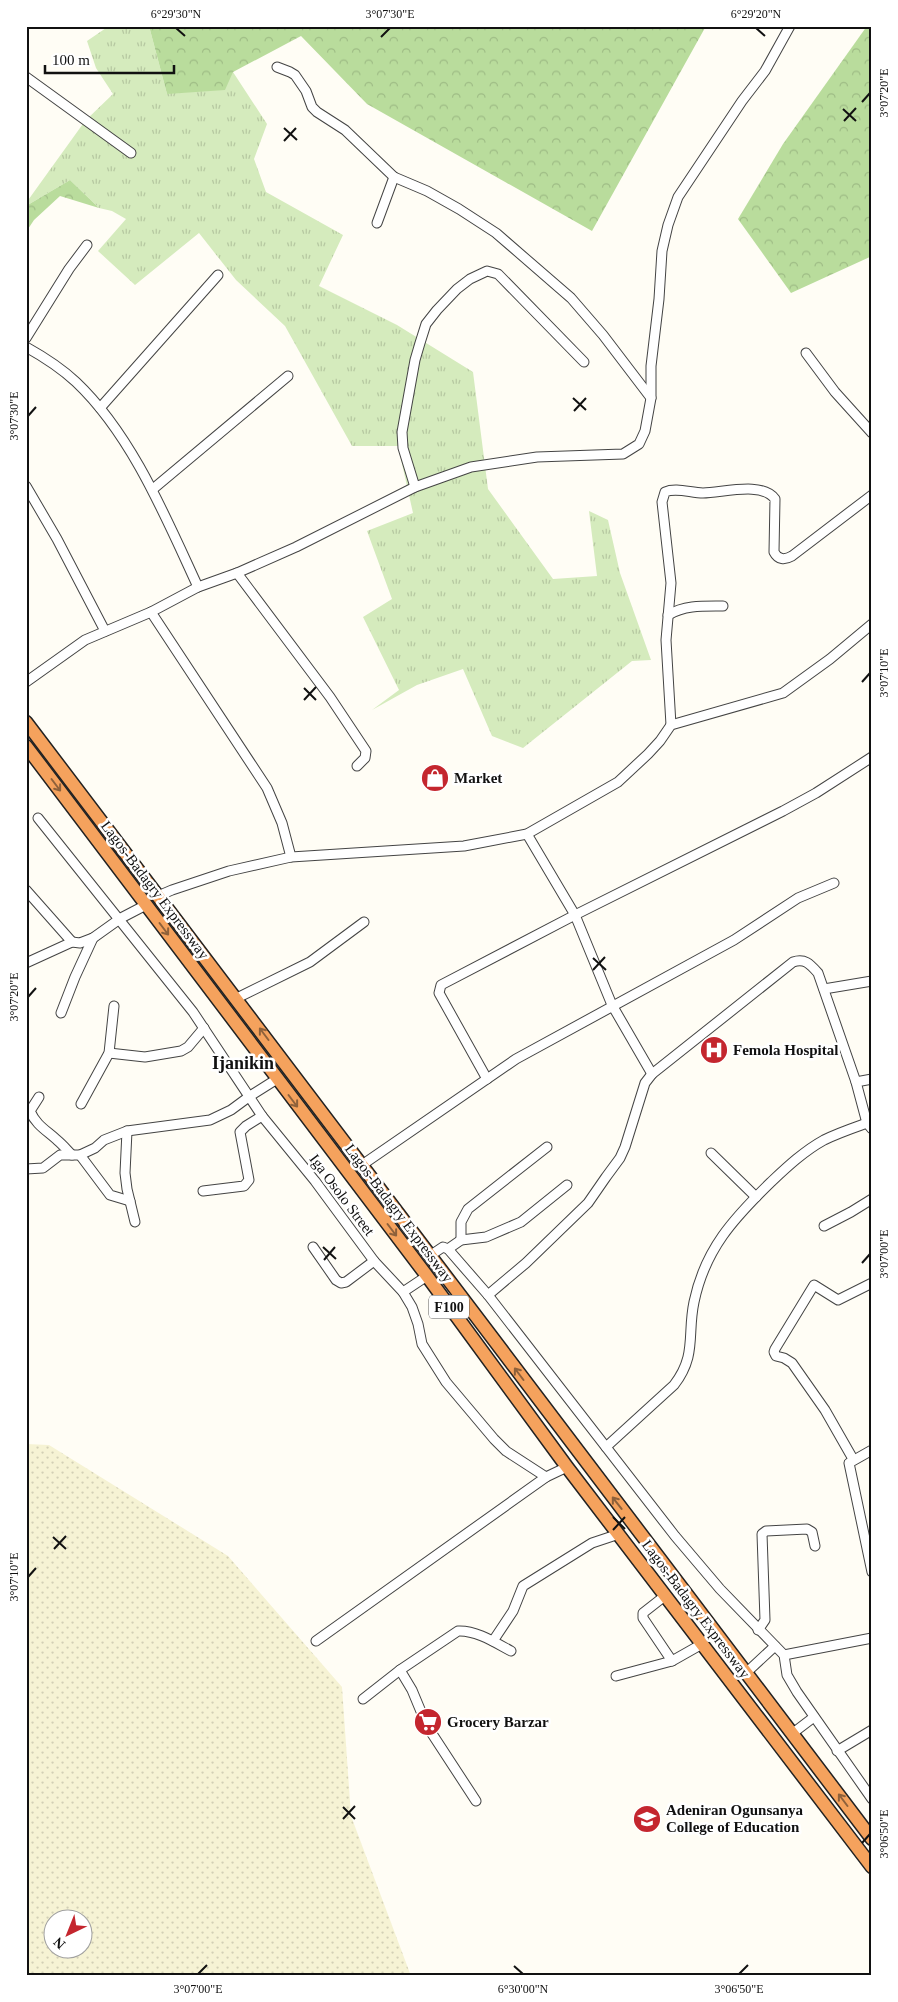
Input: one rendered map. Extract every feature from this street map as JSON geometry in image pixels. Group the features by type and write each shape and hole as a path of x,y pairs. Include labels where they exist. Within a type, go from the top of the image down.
{"highway":[{"name":"Lagos-Badagry Expressway","path":"26,722 237,998 872,1839"},
{"name":"Lagos-Badagry Expressway","path":"26,746 426,1276 567,1467 872,1867"}],"street":[{"path":"26,682 85,640 151,612 198,588 296,547 415,487 471,467 537,457 623,454 639,444 645,432 651,398 651,366 659,299 662,250 678,197 742,101 765,71 790,26"},
{"path":"277,67 295,75 317,112 345,130 394,177 427,191 496,233 571,298 603,334 651,398"},
{"path":"26,77 131,153"},
{"path":"377,223 394,177"},
{"path":"26,338 69,269 87,245"},
{"path":"415,487 403,448 402,432 415,360 426,324 456,289 487,271 498,274 584,362"},
{"path":"100,408 218,275"},
{"path":"26,347 51,361 76,382 100,408 153,489 198,588"},
{"path":"806,353 836,392 872,432"},
{"path":"153,489 288,376"},
{"path":"26,486 57,539 105,631"},
{"path":"158,896 229,871 291,857 464,846 527,834 618,782 660,741 670,725 666,640 671,583 662,498 667,491 703,494 743,489 760,491 773,496 775,499 774,552 776,557 781,559 787,559 792,556 872,495"},
{"path":"237,573 330,697 366,751 365,758 357,766"},
{"path":"668,615 678,609 695,606 723,606"},
{"path":"151,612 267,788 282,823 291,857"},
{"path":"670,725 783,693 830,659 872,624"},
{"path":"487,1079 439,993 441,985 575,915 783,811 816,793 872,757"},
{"name":"Iga Osolo Street","path":"38,818 121,918 204,1028 262,1116 315,1181 374,1261 403,1292 415,1316 422,1344 446,1382 506,1451 546,1477"},
{"path":"527,834 575,915 612,1005 652,1074"},
{"path":"362,1165 516,1059 734,940 798,898 834,883"},
{"path":"26,890 72,942"},
{"path":"26,963 72,942 93,938 121,918 146,905"},
{"path":"237,998 310,962 364,922"},
{"path":"61,1014 93,938"},
{"path":"488,1295 526,1263 581,1210 606,1178 620,1158 645,1084 652,1074 793,962 800,960 809,963 818,973 824,989 869,1126 825,1140 810,1149 790,1164 726,1228 710,1256 700,1280 694,1303 689,1358 683,1374 674,1385 606,1447"},
{"path":"824,989 872,981"},
{"path":"81,1104 109,1053 114,1006"},
{"path":"109,1053 145,1057 181,1051 188,1047 204,1028"},
{"path":"26,1169 43,1168 60,1156 76,1155 95,1148 104,1140 127,1130 210,1120 231,1110 277,1079"},
{"path":"856,1082 872,1079"},
{"path":"39,1097 30,1110 39,1126 76,1155 110,1195 130,1201"},
{"path":"203,1191 244,1186 247,1183 249,1180 240,1132 262,1116"},
{"path":"127,1130 126,1173 135,1222"},
{"path":"461,1240 460,1222 468,1209 547,1147"},
{"path":"711,1153 756,1197"},
{"path":"448,1249 461,1240 486,1237 521,1222 567,1185"},
{"path":"824,1226 872,1199"},
{"path":"313,1247 336,1280 341,1284 374,1261"},
{"path":"431,1255 443,1247 448,1249 488,1295 674,1536 758,1630 784,1654 786,1675 872,1799"},
{"path":"403,1292 426,1276"},
{"path":"853,1460 825,1410 792,1364 784,1358 776,1356 774,1352 814,1286 838,1300 872,1283"},
{"path":"872,1450 849,1463 869,1541 872,1572"},
{"path":"316,1641 546,1477 567,1467"},
{"path":"758,1630 764,1620 762,1534 766,1530 807,1529 812,1532 815,1546"},
{"path":"493,1641 514,1611 522,1586 592,1543 619,1534"},
{"path":"666,1595 643,1613 643,1618 672,1661"},
{"path":"363,1699 400,1670 458,1630 464,1630 493,1641 511,1651"},
{"path":"784,1654 872,1638"},
{"path":"616,1676 672,1661 702,1644"},
{"path":"746,1672 775,1646"},
{"path":"400,1670 412,1690 427,1726 476,1801"},
{"path":"793,1733 814,1718"},
{"path":"837,1751 872,1730"}],"shaded area":[{"path":"26,1444 49,1445 228,1556 342,1687 351,1816 411,1976 26,1976"}],"green space":[{"path":"109,26 149,26 167,94 233,72 267,124 254,159 266,192 343,235 319,286 397,325 473,372 488,489 553,579 597,576 589,511 608,520 620,573 651,660 632,661 523,748 492,736 463,669 417,685 372,710 399,690 363,617 392,599 367,531 413,513 398,446 352,446 285,326 236,280 199,233 135,285 98,251 126,219 112,211 99,208 70,180 26,206 26,203 85,121 113,94 96,68 87,41"},
{"path":"149,26 706,26 592,231 367,104 301,36 233,72 225,90 167,94"},
{"path":"867,26 872,26 872,256 791,293 738,219 783,144"},
{"path":"70,180 99,208 60,196 34,220 26,232 26,206"}],"place":[{"name":"Market","path":"435,778"},
{"name":"Femola Hospital","path":"714,1050"},
{"name":"Grocery Barzar","path":"428,1722"},
{"name":"Adeniran Ogunsanya College of Education","path":"647,1819"}],"district":[{"name":"Ijanikin","path":"243,1063"}]}
